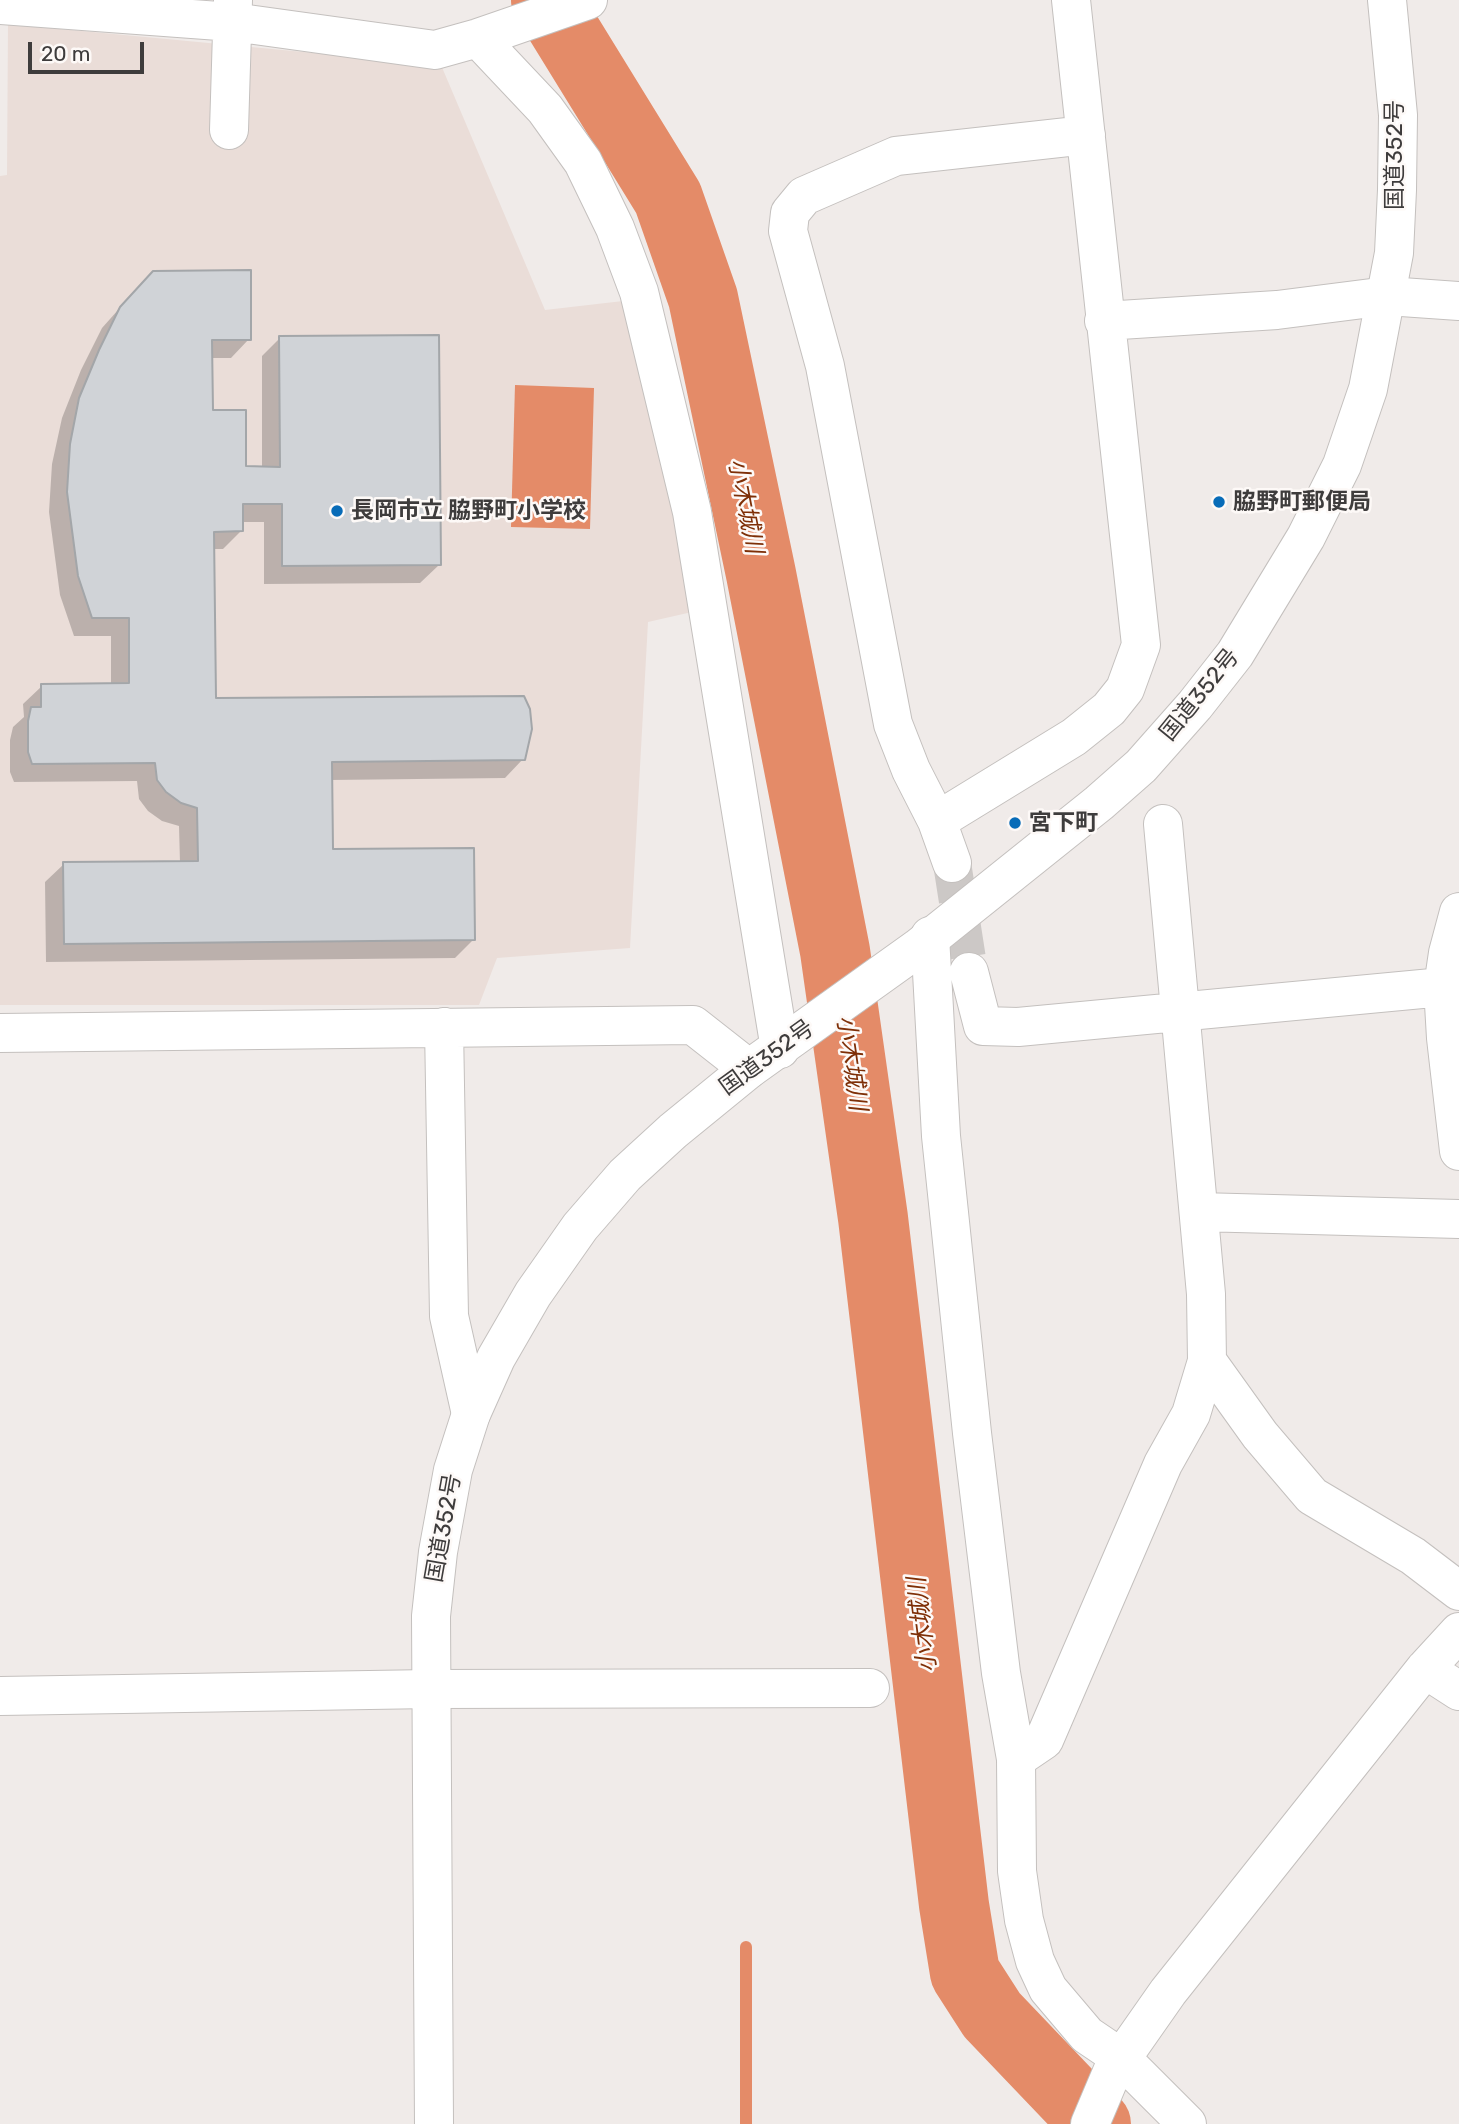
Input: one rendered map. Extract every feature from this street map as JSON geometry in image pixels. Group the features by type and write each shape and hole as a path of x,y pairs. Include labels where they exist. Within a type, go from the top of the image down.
{"main road":[{"path":"0,5 233,11 435,50 588,0"},
{"path":"937,821 1074,737 1109,709 1149,659 1104,321 1071,0"},
{"name":"国道352号","path":"434,2124 431,1616 438,1552 453,1470 471,1414 496,1358 533,1294 580,1227 625,1175 673,1131 924,942 1099,803 1141,766 1195,705 1235,654 1306,537 1342,465 1368,389 1394,253 1398,115 1387,0"},
{"path":"229,130 233,11"},
{"path":"0,1033 693,1024 778,1050 692,512 639,292 615,228 583,162 545,108 484,36"},
{"path":"952,863 937,821 911,770 893,724 825,366 788,231 790,213 804,197 896,156 1086,135"},
{"path":"1104,321 1277,310 1387,296 1459,301"},
{"path":"1016,1759 1044,1740 1163,1464 1191,1414 1207,1361 1206,1294 1163,824"},
{"path":"1459,912 1448,953 1443,987 1459,1151"},
{"path":"924,942 961,1327 1001,1673 1016,1759 1017,1871 1024,1920 1035,1961 1048,1989 1116,2065 1187,2124"},
{"path":"969,972 983,1027 1018,1027 1443,987"},
{"path":"444,1027 449,1316 471,1414"},
{"path":"1199,1212 1459,1219"},
{"path":"1207,1361 1254,1426 1312,1496 1413,1556 1459,1591"},
{"path":"1090,2124 1116,2065 1176,1981 1426,1669 1459,1632"},
{"path":"1426,1669 1459,1691"},
{"path":"0,1696 431,1689 870,1688"}],"shaded area":[{"name":"長岡市立 脇野町小学校","path":"8,24 441,65 545,310 623,301 656,410 692,612 648,622 630,948 497,958 479,1005 0,1005 0,176 7,175"},
{"path":"515,385 594,388 590,529 511,527"}],"building":[{"path":"251,270 251,340 212,340 213,410 246,410 246,466 280,467 279,336 439,335 441,565 282,566 282,504 243,504 243,531 214,532 216,698 524,696 530,709 532,729 525,760 332,762 333,849 474,848 475,940 64,944 63,862 198,861 197,808 181,803 166,792 157,780 155,763 32,764 28,752 28,721 31,707 41,707 41,684 129,683 129,618 92,618 78,576 67,492 70,444 79,398 120,307 153,271"}],"waterway":[{"name":"小木城川","path":"546,0 668,198 703,298 761,574 835,951 873,1218 954,1905 965,1973 992,2015 1096,2124"},
{"path":"746,1947 746,2124"}],"tunnel":[{"path":"952,863 969,972"}],"place":[{"name":"脇野町郵便局","path":"1219,502"},
{"name":"長岡市立 脇野町小学校","path":"337,511"},
{"name":"宮下町","path":"1015,823"}]}
